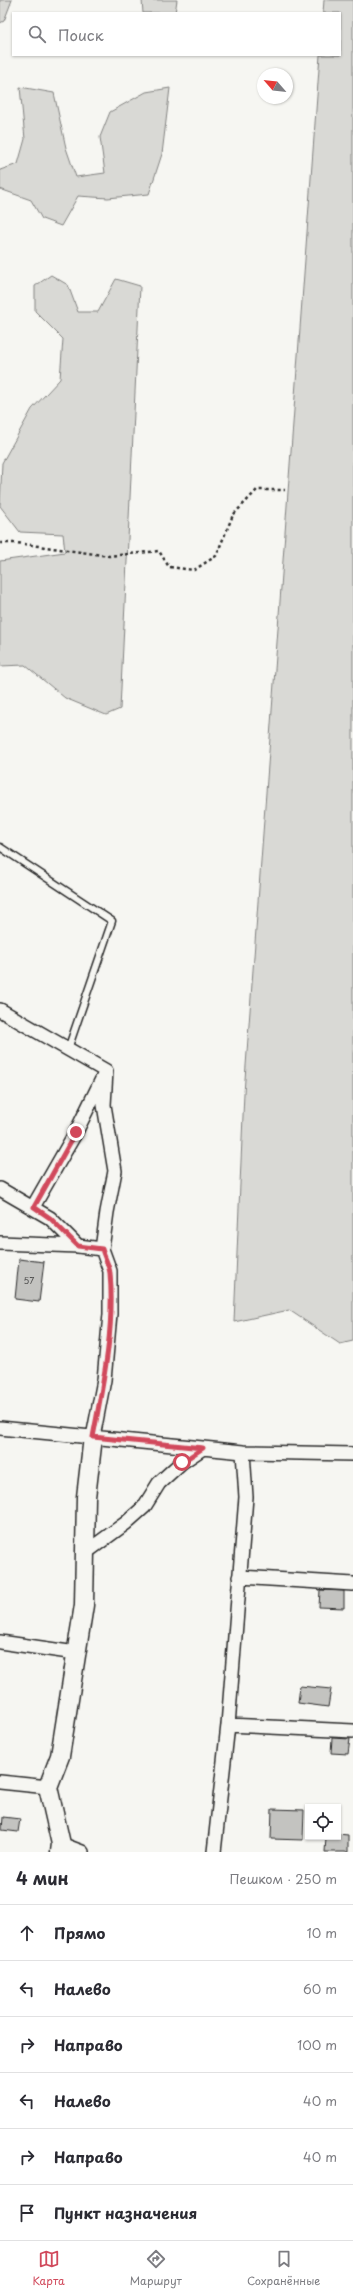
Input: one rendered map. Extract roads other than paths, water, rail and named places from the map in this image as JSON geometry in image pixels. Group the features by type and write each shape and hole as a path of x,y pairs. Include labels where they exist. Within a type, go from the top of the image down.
{"street":[{"path":"0,1010 106,1071"},
{"path":"34,1207 76,1132 106,1071"},
{"path":"82,1852 61,1848 48,1787 60,1756 84,1605 86,1497 93,1437 104,1380 110,1314 110,1271 102,1249 115,1171 104,1105 106,1071"},
{"path":"0,1188 34,1207 50,1218 78,1246"},
{"path":"0,1243 78,1246 102,1249"},
{"path":"0,1428 243,1452 353,1454"},
{"path":"85,1553 126,1523 144,1507 159,1484 182,1462 203,1448"},
{"path":"214,1852 228,1725 246,1497 243,1452"},
{"path":"239,1577 353,1584"},
{"path":"0,1642 76,1653"},
{"path":"228,1725 353,1731"},
{"path":"0,1782 48,1787"}],"lane":[{"path":"0,847 112,921 68,1049"}]}
